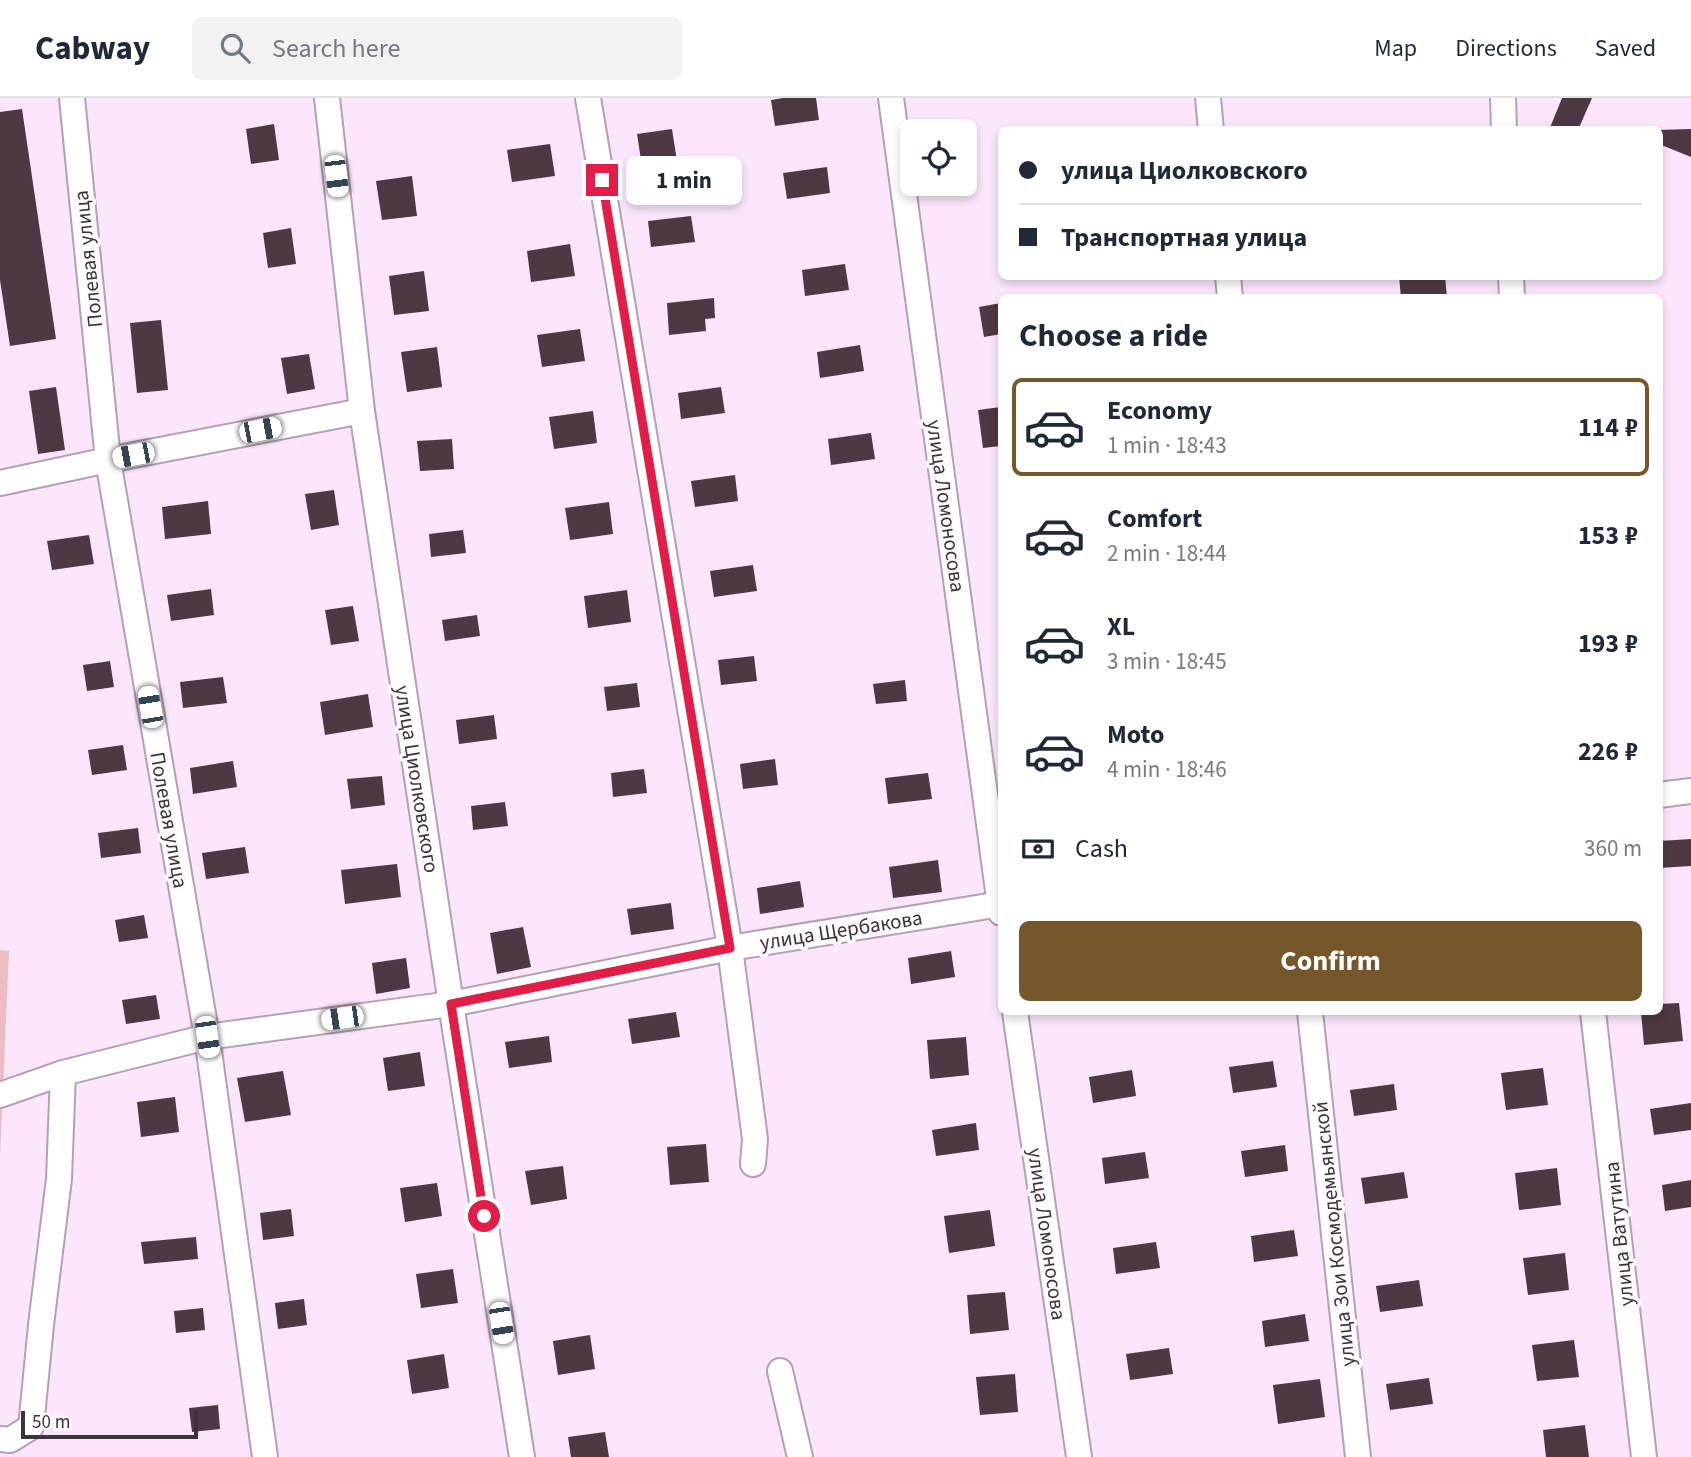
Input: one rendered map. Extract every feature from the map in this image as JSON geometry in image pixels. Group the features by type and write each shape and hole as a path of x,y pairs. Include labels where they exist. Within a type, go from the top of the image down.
{"street":[{"name":"Полевая улица","path":"72,98 107,460 207,1037 265,1457"},
{"name":"улица Циолковского","path":"327,98 362,411 522,1457"},
{"path":"588,98 730,948 755,1139 753,1164"},
{"name":"улица Ломоносова","path":"891,98 998,885"},
{"path":"1208,98 1211,126"},
{"path":"1503,98 1504,126"},
{"path":"0,483 362,411"},
{"path":"1663,794 1691,791"},
{"name":"улица Щербакова","path":"0,1095 63,1073 207,1037 451,1004 730,948 998,907"},
{"name":"улица Ломоносова","path":"1015,1015 1079,1457"},
{"name":"улица Зои Космодемьянской","path":"1310,1015 1358,1457"},
{"name":"улица Ватутина","path":"1593,1015 1644,1457"},
{"path":"0,1439 10,1440 31,1427 60,1179 63,1073"},
{"path":"780,1371 800,1457"}],"shaded area":[{"path":"0,950 9,951 0,1157"}],"building":[{"path":"816,98 819,120 775,126 771,100"},
{"path":"1562,98 1592,98 1580,126 1551,126"},
{"path":"22,109 56,339 10,346 0,280 0,112"},
{"path":"274,124 279,160 251,164 246,129"},
{"path":"672,129 678,168 643,173 637,134"},
{"path":"1691,129 1691,157 1663,146 1663,130"},
{"path":"550,144 555,176 512,182 507,150"},
{"path":"827,167 830,193 787,199 783,173"},
{"path":"412,176 417,216 382,220 376,181"},
{"path":"691,216 695,242 651,247 648,221"},
{"path":"291,228 296,264 268,268 263,233"},
{"path":"570,244 575,276 531,282 527,251"},
{"path":"845,264 849,290 805,296 802,270"},
{"path":"424,271 429,311 394,315 389,276"},
{"path":"1399,280 1445,280 1447,294 1401,294"},
{"path":"714,298 715,318 705,319 706,331 669,335 667,303"},
{"path":"998,304 998,335 984,337 979,307"},
{"path":"161,320 168,390 137,393 130,323"},
{"path":"580,329 585,361 542,367 537,335"},
{"path":"860,345 864,371 820,378 817,352"},
{"path":"437,347 442,387 407,392 401,352"},
{"path":"309,354 315,389 287,394 281,358"},
{"path":"56,387 65,450 38,454 29,391"},
{"path":"721,387 725,413 681,419 678,393"},
{"path":"998,407 998,446 983,448 978,410"},
{"path":"593,411 597,443 554,449 549,417"},
{"path":"871,433 875,459 831,465 828,439"},
{"path":"452,439 454,469 420,471 417,441"},
{"path":"735,475 738,501 695,507 691,481"},
{"path":"334,490 339,525 311,530 305,494"},
{"path":"208,501 211,534 165,539 162,507"},
{"path":"609,502 613,534 570,540 565,508"},
{"path":"463,530 466,553 431,557 429,534"},
{"path":"89,535 94,564 52,570 47,541"},
{"path":"753,565 757,591 714,597 710,571"},
{"path":"211,589 214,615 171,621 167,595"},
{"path":"627,590 631,622 588,628 584,596"},
{"path":"353,606 359,641 331,645 325,610"},
{"path":"477,615 480,636 445,641 442,620"},
{"path":"754,656 757,681 721,685 718,660"},
{"path":"110,661 114,687 87,691 83,665"},
{"path":"223,677 227,703 183,708 180,682"},
{"path":"905,680 907,701 876,704 873,684"},
{"path":"637,683 640,707 607,711 604,687"},
{"path":"368,694 373,727 325,735 320,702"},
{"path":"494,715 497,739 459,744 456,720"},
{"path":"123,745 127,770 92,775 88,750"},
{"path":"775,759 778,785 743,789 740,764"},
{"path":"233,761 237,787 193,794 190,768"},
{"path":"644,769 647,793 613,797 611,773"},
{"path":"928,773 932,799 888,804 885,778"},
{"path":"382,776 385,805 351,809 347,779"},
{"path":"505,802 508,826 473,830 471,806"},
{"path":"138,828 141,853 101,858 98,833"},
{"path":"1691,839 1691,866 1663,868 1663,841"},
{"path":"245,847 249,873 206,879 202,853"},
{"path":"938,860 942,892 893,898 889,867"},
{"path":"397,864 401,897 345,904 341,870"},
{"path":"800,881 804,907 760,914 757,888"},
{"path":"671,903 674,929 631,935 627,909"},
{"path":"144,915 148,938 119,942 115,920"},
{"path":"523,927 531,967 497,974 490,933"},
{"path":"951,951 955,977 911,984 908,958"},
{"path":"406,958 410,988 376,994 372,963"},
{"path":"156,995 160,1019 126,1024 122,1000"},
{"path":"1679,1003 1683,1041 1644,1045 1641,1015 1663,1015 1663,1004"},
{"path":"676,1012 680,1037 632,1044 628,1019"},
{"path":"549,1036 552,1062 509,1068 505,1042"},
{"path":"966,1037 969,1075 930,1079 927,1040"},
{"path":"420,1052 425,1086 388,1091 383,1058"},
{"path":"1273,1061 1277,1087 1233,1093 1229,1067"},
{"path":"1543,1068 1548,1105 1506,1110 1501,1073"},
{"path":"1132,1070 1136,1096 1093,1103 1089,1077"},
{"path":"283,1071 291,1115 245,1122 237,1078"},
{"path":"1394,1084 1397,1110 1354,1116 1350,1090"},
{"path":"175,1097 179,1132 141,1137 137,1102"},
{"path":"1691,1103 1691,1130 1654,1135 1650,1109"},
{"path":"976,1123 979,1150 936,1156 932,1130"},
{"path":"706,1144 709,1182 670,1185 667,1147"},
{"path":"1285,1145 1288,1171 1245,1177 1241,1151"},
{"path":"1145,1152 1149,1178 1105,1184 1102,1158"},
{"path":"563,1166 567,1199 531,1205 525,1171"},
{"path":"1557,1168 1561,1205 1519,1210 1515,1173"},
{"path":"1404,1172 1408,1198 1365,1204 1361,1178"},
{"path":"1691,1180 1691,1207 1665,1211 1662,1185"},
{"path":"437,1183 442,1216 405,1222 400,1188"},
{"path":"291,1209 294,1236 263,1240 260,1213"},
{"path":"990,1210 995,1246 949,1253 944,1216"},
{"path":"1294,1230 1298,1256 1254,1262 1251,1236"},
{"path":"196,1237 198,1259 144,1264 141,1242"},
{"path":"1156,1242 1160,1268 1116,1274 1113,1248"},
{"path":"1565,1253 1569,1290 1528,1295 1523,1258"},
{"path":"453,1269 458,1303 421,1308 416,1274"},
{"path":"1419,1280 1423,1306 1380,1312 1376,1286"},
{"path":"1005,1292 1009,1330 970,1334 967,1295"},
{"path":"304,1299 307,1325 278,1329 275,1303"},
{"path":"203,1308 205,1330 176,1333 174,1311"},
{"path":"1305,1314 1309,1341 1265,1347 1262,1321"},
{"path":"590,1335 595,1369 558,1375 553,1341"},
{"path":"1574,1340 1579,1377 1537,1381 1532,1345"},
{"path":"1169,1348 1173,1374 1130,1380 1126,1354"},
{"path":"444,1354 449,1388 412,1394 407,1360"},
{"path":"1015,1374 1018,1412 980,1415 976,1377"},
{"path":"1429,1378 1433,1404 1390,1410 1386,1384"},
{"path":"1320,1379 1325,1417 1278,1424 1273,1385"},
{"path":"218,1405 220,1429 192,1432 189,1408"},
{"path":"1585,1425 1589,1457 1546,1457 1543,1430"},
{"path":"605,1432 609,1457 571,1457 568,1437"}],"route":[{"path":"484,1216 451,1004 730,948 602,180"}]}
